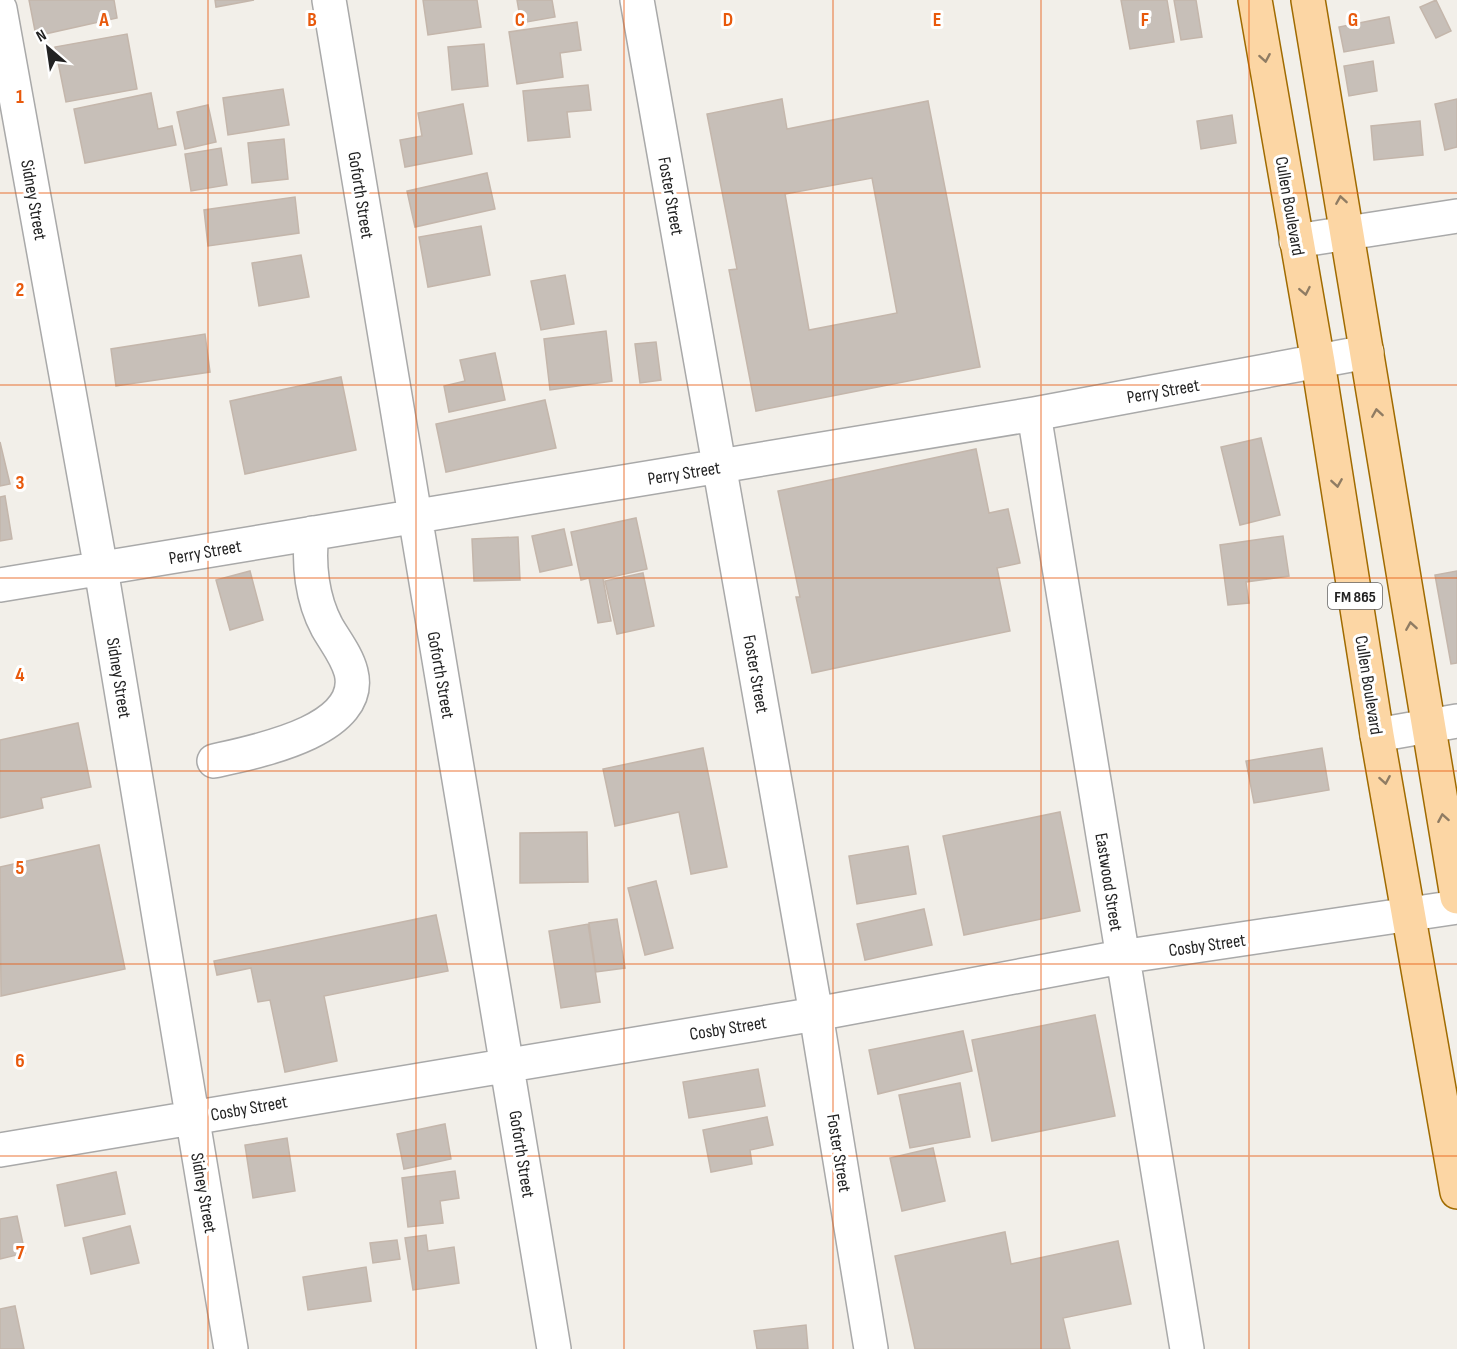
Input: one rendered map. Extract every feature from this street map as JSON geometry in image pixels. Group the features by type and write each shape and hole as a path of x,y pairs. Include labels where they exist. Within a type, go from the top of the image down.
{"main road":[{"name":"Cullen Boulevard","path":"1255,0 1318,362 1377,735 1457,1192"},
{"name":"FM 865","path":"1308,0 1367,352 1442,724 1457,897"}],"street":[{"name":"Goforth Street","path":"329,0 554,1349"},
{"name":"Foster Street","path":"637,0 816,1014 871,1349"},
{"name":"Sidney Street","path":"0,15 101,569 231,1349"},
{"path":"1296,241 1457,216"},
{"name":"Perry Street","path":"0,585 720,468 1034,414 1367,352"},
{"name":"Eastwood Street","path":"1034,414 1121,957 1187,1349"},
{"path":"214,761 276,747 322,725 339,715 350,692 352,681 350,670 325,623 314,590 310,564 312,533"},
{"path":"1377,735 1442,724"},
{"name":"Cosby Street","path":"0,1150 816,1014 1121,957 1457,907"}],"building":[{"path":"29,0 114,0 117,18 36,36"},
{"path":"215,0 254,0 216,7"},
{"path":"423,0 477,0 481,27 428,35"},
{"path":"517,0 552,0 555,17 521,23"},
{"path":"1121,0 1167,0 1174,42 1130,49"},
{"path":"1174,0 1196,0 1202,37 1181,40"},
{"path":"1436,0 1451,31 1436,38 1420,7"},
{"path":"1389,17 1394,43 1344,52 1339,27"},
{"path":"577,22 581,50 560,53 563,77 517,84 509,32"},
{"path":"127,34 137,89 66,102 55,47"},
{"path":"484,44 488,86 452,90 448,47"},
{"path":"1373,61 1377,91 1349,96 1344,66"},
{"path":"588,85 591,110 567,112 570,137 528,141 523,91"},
{"path":"283,89 289,125 228,135 223,98"},
{"path":"151,93 158,129 172,126 176,145 85,163 74,109"},
{"path":"782,99 787,129 928,101 980,367 756,411 729,270 737,269 707,114","holes":["872,178 897,313 809,330 785,194"]},
{"path":"1457,99 1457,147 1445,150 1435,104"},
{"path":"463,104 472,154 405,167 400,140 422,136 418,113"},
{"path":"208,105 216,142 185,149 177,112"},
{"path":"1232,115 1236,143 1201,149 1197,121"},
{"path":"1420,121 1423,155 1374,160 1371,126"},
{"path":"284,139 288,179 252,183 248,143"},
{"path":"221,148 227,185 191,191 185,154"},
{"path":"487,173 495,209 415,227 407,191"},
{"path":"295,197 299,233 208,246 204,210"},
{"path":"481,226 490,275 428,287 419,237"},
{"path":"301,255 309,297 259,306 252,263"},
{"path":"565,275 574,324 541,330 531,281"},
{"path":"606,331 612,381 550,390 544,339"},
{"path":"205,334 210,372 116,386 111,349"},
{"path":"656,342 661,380 640,383 635,344"},
{"path":"495,353 505,400 449,412 444,386 465,381 460,360"},
{"path":"341,377 356,450 245,474 230,401"},
{"path":"545,400 556,448 446,472 436,424"},
{"path":"1261,438 1280,515 1240,525 1221,447"},
{"path":"0,442 10,484 0,486"},
{"path":"976,449 989,513 1008,509 1020,563 997,568 1010,631 812,673 796,597 800,597 778,491"},
{"path":"5,496 12,539 0,541 0,497"},
{"path":"636,518 647,569 603,579 611,621 598,623 589,578 581,580 571,532"},
{"path":"564,529 572,565 540,572 532,536"},
{"path":"1283,536 1289,576 1246,582 1249,603 1228,605 1220,545"},
{"path":"518,537 520,580 474,581 472,539"},
{"path":"250,571 263,620 230,630 216,580"},
{"path":"1457,571 1457,663 1451,664 1435,575"},
{"path":"643,573 654,626 617,634 605,581"},
{"path":"78,723 91,787 41,798 43,808 0,818 0,740"},
{"path":"703,748 727,867 691,874 679,812 615,826 603,769"},
{"path":"1322,748 1329,790 1254,803 1246,761"},
{"path":"1060,812 1080,911 964,935 943,836"},
{"path":"587,832 588,882 520,883 520,833"},
{"path":"99,845 125,969 1,996 0,867"},
{"path":"908,846 916,894 857,904 849,856"},
{"path":"656,881 673,948 645,955 628,888"},
{"path":"924,909 932,945 865,960 857,924"},
{"path":"436,915 448,971 324,996 337,1061 285,1072 270,1000 258,1002 251,968 217,975 214,961"},
{"path":"617,919 625,968 596,972 589,923"},
{"path":"588,924 600,1002 561,1008 549,931"},
{"path":"1095,1015 1115,1116 992,1141 972,1040"},
{"path":"963,1031 972,1071 878,1094 869,1050"},
{"path":"758,1069 765,1106 689,1118 683,1082"},
{"path":"960,1083 970,1137 910,1148 899,1095"},
{"path":"767,1117 773,1145 750,1150 752,1164 711,1172 703,1130"},
{"path":"445,1124 451,1159 404,1169 397,1134"},
{"path":"287,1138 295,1191 253,1198 245,1145"},
{"path":"933,1148 945,1201 902,1211 890,1158"},
{"path":"455,1171 459,1198 440,1201 443,1223 408,1227 402,1178"},
{"path":"116,1172 125,1214 65,1226 57,1185"},
{"path":"17,1216 25,1253 0,1259 0,1219"},
{"path":"130,1226 139,1263 91,1274 83,1238"},
{"path":"1005,1232 1011,1264 1118,1241 1131,1304 1063,1318 1070,1349 915,1349 895,1256"},
{"path":"426,1235 428,1251 454,1247 459,1283 413,1290 405,1238"},
{"path":"397,1240 400,1259 373,1263 370,1243"},
{"path":"366,1267 371,1301 308,1310 303,1277"},
{"path":"15,1306 24,1349 0,1349 0,1309"},
{"path":"806,1325 808,1349 757,1349 754,1331"}]}
